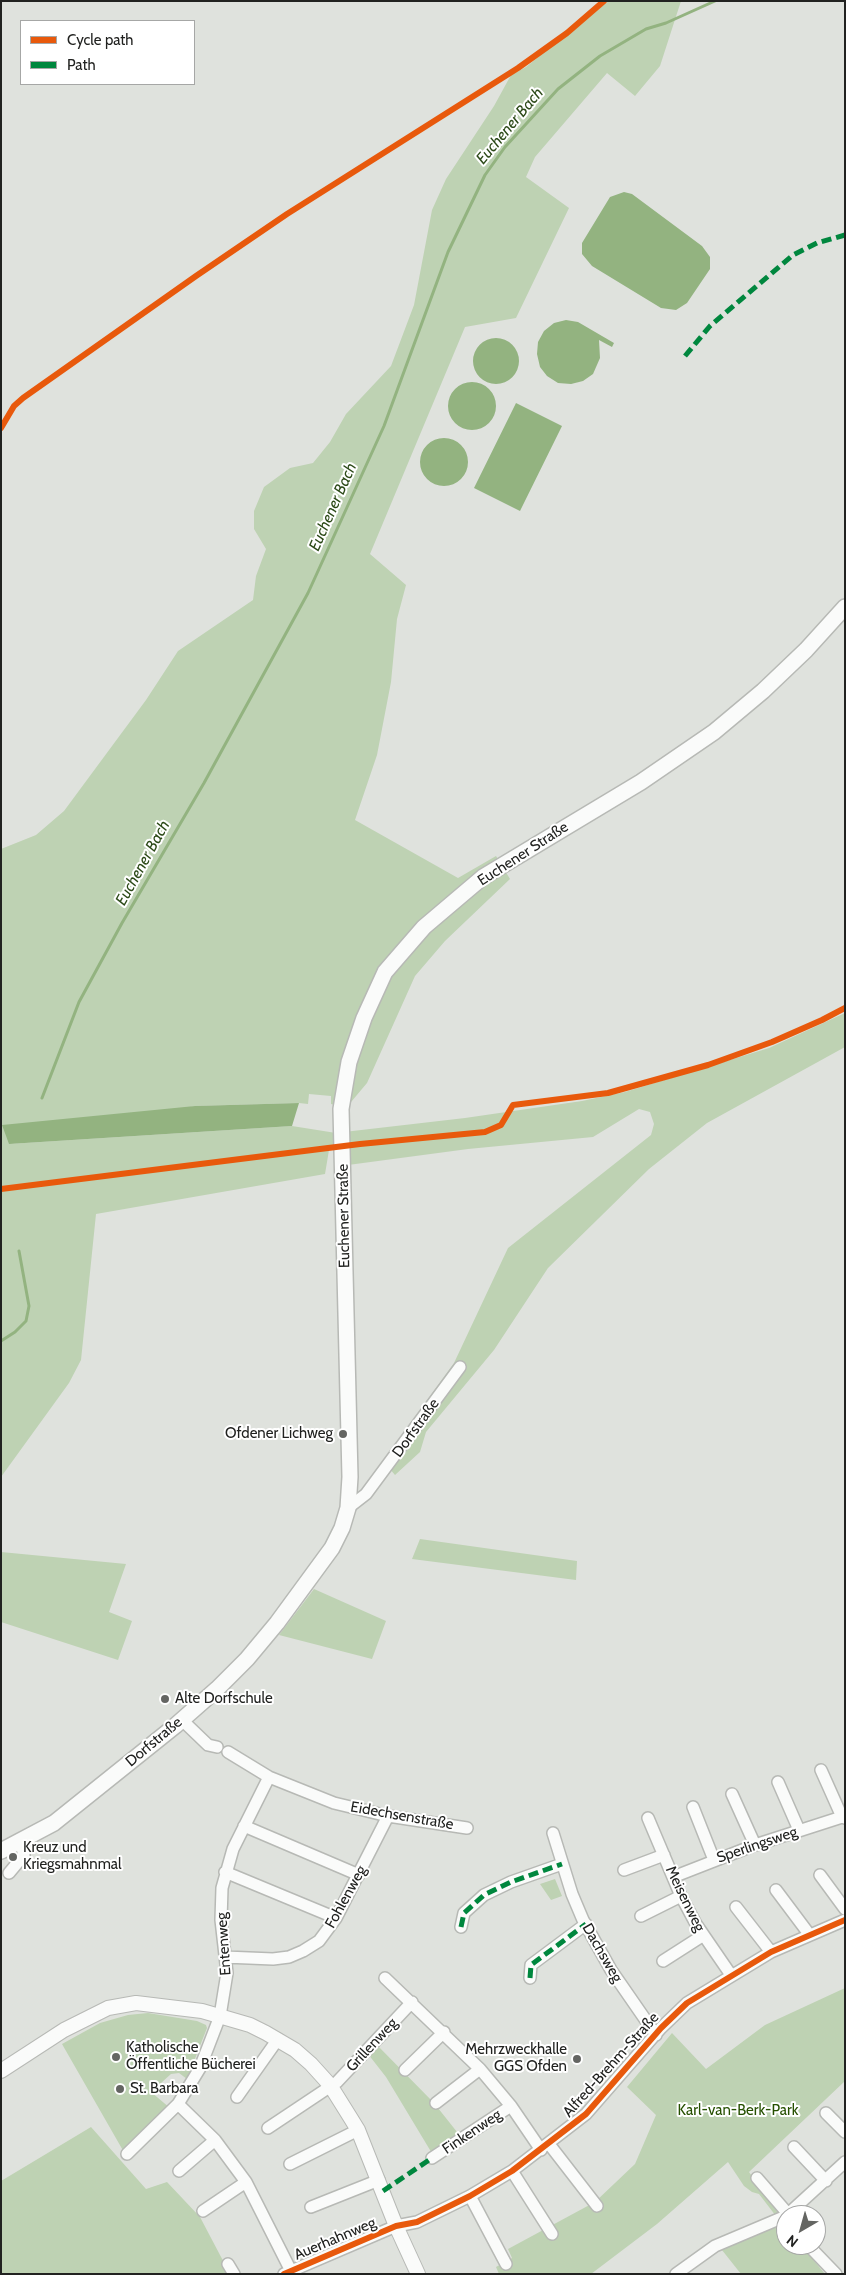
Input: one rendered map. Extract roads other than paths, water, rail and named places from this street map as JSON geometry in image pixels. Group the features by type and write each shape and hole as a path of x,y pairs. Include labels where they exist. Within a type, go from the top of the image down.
{"main road":[{"name":"Euchener Straße","path":"350,1459 341,1109 348,1062 364,1018 385,972 424,927 483,877 641,782 714,732 763,691 806,650 845,607"},
{"name":"Dorfstraße","path":"1,1851 54,1823 182,1720 247,1658 277,1623 332,1548 342,1528 348,1508 350,1459"}],"street":[{"name":"Dorfstraße","path":"348,1508 366,1494 460,1367"},
{"path":"182,1720 208,1745 217,1747"},
{"name":"Eidechsenstraße","path":"228,1752 269,1777 334,1803 388,1816 468,1828"},
{"path":"821,1770 843,1818"},
{"name":"Entenweg","path":"127,2154 178,2104 200,2068 220,2016 227,1973 221,1920 222,1888 225,1872 244,1826 269,1777"},
{"path":"778,1782 799,1830"},
{"path":"732,1794 755,1844"},
{"path":"693,1807 714,1860"},
{"name":"Fohlenweg","path":"225,1957 273,1959 289,1957 319,1942 336,1918 388,1816"},
{"name":"Meisenweg","path":"648,1818 681,1896 702,1936 731,1975"},
{"name":"Sperlingsweg","path":"673,1877 755,1844 843,1818"},
{"path":"244,1826 359,1875"},
{"name":"Dachsweg","path":"553,1833 562,1864 586,1924 611,1970 656,2035"},
{"path":"9,1873 24,1856 20,1842"},
{"path":"624,1870 664,1855"},
{"path":"461,1927 464,1913 484,1894 511,1882 562,1864"},
{"path":"225,1872 336,1918"},
{"path":"820,1875 845,1909"},
{"path":"776,1890 808,1934"},
{"path":"641,1916 681,1896"},
{"path":"736,1907 771,1952"},
{"name":"Alfred-Brehm-Straße","path":"396,2226 417,2222 470,2196 512,2171 545,2147 586,2114 687,2003 771,1952 808,1934 845,1920"},
{"path":"530,1978 531,1965 586,1924"},
{"path":"663,1961 702,1936"},
{"path":"386,1978 444,2032 480,2069 596,2206"},
{"name":"Grillenweg","path":"268,2128 337,2082 412,2002"},
{"path":"1,2071 64,2030 108,2008 136,2003 202,2011 250,2026 295,2050 312,2064 330,2085 358,2130 396,2226 418,2274"},
{"path":"405,2070 444,2032"},
{"path":"237,2097 278,2040"},
{"path":"436,2103 480,2069"},
{"path":"178,2104 215,2140 246,2182 287,2272"},
{"name":"Finkenweg","path":"432,2158 510,2106"},
{"path":"826,2112 845,2132"},
{"path":"290,2164 358,2130"},
{"path":"179,2171 215,2140"},
{"path":"794,2147 826,2181"},
{"path":"799,2205 845,2162"},
{"path":"512,2171 552,2234"},
{"path":"758,2178 780,2205"},
{"path":"311,2207 379,2180"},
{"path":"203,2211 246,2182"},
{"path":"470,2196 506,2264"},
{"path":"676,2274 715,2246 776,2220"},
{"name":"Auerhahnweg","path":"287,2272 396,2226"},
{"path":"818,2255 836,2274"}],"waterway":[{"name":"Euchener Bach","path":"42,1098 79,1002 122,923 204,783 308,593 384,426 448,252 485,175 505,147 558,89 600,56 646,29 666,23 715,1"},
{"name":"Euchener Bach","path":"1,1341 15,1332 26,1321 29,1306 19,1251"}],"place":[{"name":"Ofdener Lichweg","path":"343,1434"},
{"name":"Alte Dorfschule","path":"165,1699"},
{"name":"Kreuz und Kriegsmahnmal","path":"13,1857"},
{"name":"Katholische Öffentliche Bücherei","path":"116,2057"},
{"name":"Mehrzweckhalle GGS Ofden","path":"577,2059"},
{"name":"St. Barbara","path":"120,2089"}],"park label":[{"name":"Karl-van-Berk-Park","path":"738,2111"}]}
